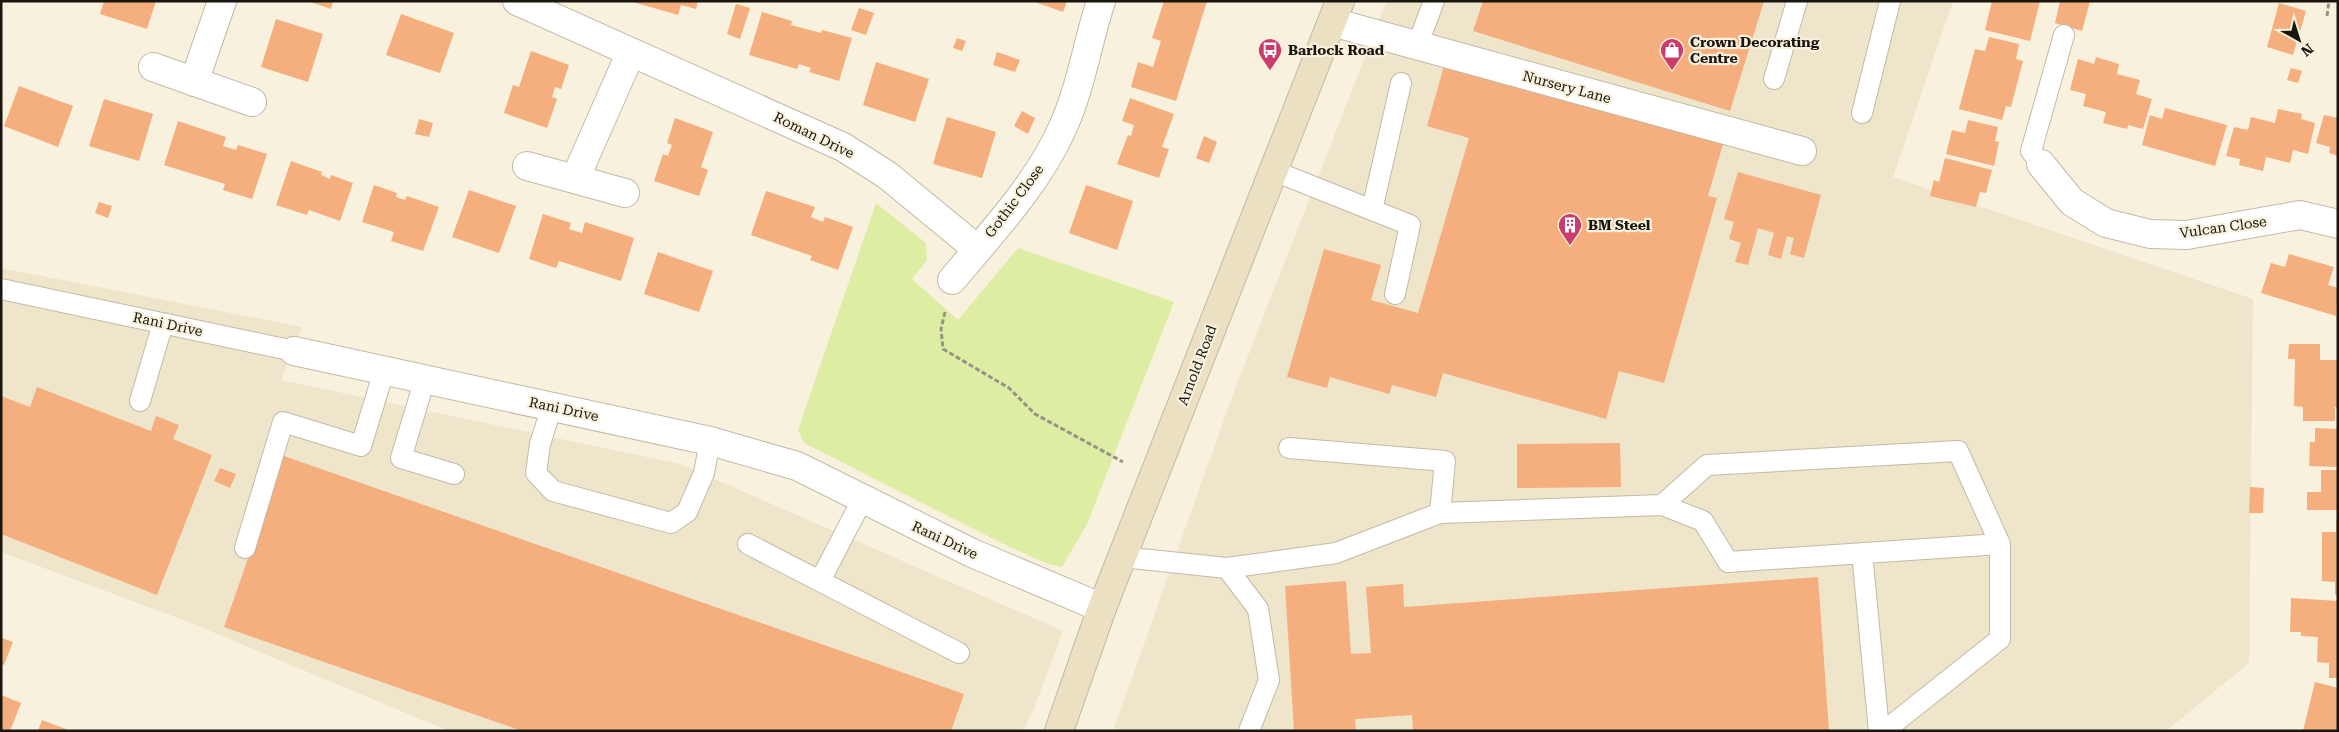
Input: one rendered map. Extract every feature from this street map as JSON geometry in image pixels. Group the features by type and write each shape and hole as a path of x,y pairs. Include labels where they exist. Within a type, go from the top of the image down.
{"main road":[{"name":"Arnold Road","path":"1059,731 1102,608 1336,12"}],"street":[{"path":"194,82 222,1"},
{"name":"Roman Drive","path":"517,1 562,10 631,52 843,147 887,175 977,249"},
{"name":"Gothic Close","path":"952,280 1038,173 1062,130 1078,89 1091,31 1101,1"},
{"name":"Nursery Lane","path":"1336,12 1417,46 1802,151"},
{"path":"574,179 631,52"},
{"path":"153,67 252,102"},
{"name":"Vulcan Close","path":"2041,164 2072,202 2106,223 2150,234 2187,235 2300,215 2338,224"},
{"path":"527,166 626,193"},
{"name":"Rani Drive","path":"294,351 710,441 797,466 862,500 972,552 1102,608"}],"lane":[{"path":"1417,46 1434,1"},
{"path":"1774,79 1797,1"},
{"path":"1862,113 1890,1"},
{"path":"2041,164 2031,151 2064,35"},
{"path":"1372,210 1402,83"},
{"path":"1274,172 1410,225 1395,294"},
{"name":"Rani Drive","path":"1,289 294,351"},
{"path":"140,401 163,324"},
{"path":"245,548 283,422 361,446 384,371"},
{"path":"425,379 401,458 454,474"},
{"path":"552,406 540,444 536,473 553,491 671,523 687,512 704,473 710,441"},
{"path":"1289,448 1445,462 1440,513"},
{"path":"1662,505 1707,465 1958,451 2000,544 2000,640 1884,731"},
{"path":"820,581 862,500"},
{"path":"1122,557 1227,568 1336,553 1440,513 1662,505 1703,521 1728,562 2000,544"},
{"path":"748,544 959,653"},
{"path":"1862,553 1879,731"},
{"path":"1227,568 1258,609 1268,680 1249,731"}],"path":[{"path":"2327,16 2329,1"},
{"path":"952,280 941,329 944,349 1009,388 1035,414 1125,463 1150,485"}],"shaded area":[{"path":"1387,1 1953,1 1893,177 2253,299 2249,663 2166,731 1113,731 1235,389"},
{"path":"1,268 302,327 281,380 680,464 1063,631 1033,711 1023,731 449,731 186,621 1,552"}],"green space":[{"path":"876,203 926,243 927,260 912,279 958,320 1018,248 1174,302 1087,524 1062,567 1048,564 1001,543 804,443 798,430"}],"building":[{"path":"104,1 156,1 147,29 100,14"},
{"path":"308,1 333,1 331,9"},
{"path":"698,1 696,9 681,5 678,15 633,2"},
{"path":"1032,1 1067,1 1063,12"},
{"path":"1164,1 1207,1 1176,101 1131,87 1138,62 1153,67 1161,41 1152,38"},
{"name":"Crown Decorating Centre","path":"1483,1 1764,1 1730,111 1473,31"},
{"path":"1992,1 2040,1 2030,41 1985,30"},
{"path":"2060,1 2090,1 2082,31 2055,23"},
{"path":"2279,3 2306,11 2293,55 2267,47"},
{"path":"736,4 750,8 740,39 727,34"},
{"path":"859,8 874,13 866,35 851,30"},
{"path":"762,12 792,21 791,25 821,33 822,30 852,38 839,81 809,72 811,68 799,64 797,69 749,55"},
{"path":"401,14 454,33 440,73 386,55"},
{"path":"276,19 323,34 308,82 261,67"},
{"path":"1989,37 2019,44 2016,59 2023,61 2011,107 2006,106 2002,120 1959,109 1975,49 1985,51"},
{"path":"957,38 966,41 962,51 953,48"},
{"path":"531,51 569,65 561,89 555,87 552,97 557,99 547,128 504,113 513,85 519,87"},
{"path":"997,52 1020,60 1015,72 993,65"},
{"path":"2096,57 2119,64 2117,74 2140,80 2136,94 2152,99 2143,129 2128,125 2127,129 2103,123 2106,112 2083,106 2086,94 2070,90 2078,59 2094,64"},
{"path":"876,62 929,79 915,122 863,105"},
{"name":"BM Steel","path":"1444,66 1723,144 1708,196 1717,198 1664,383 1619,371 1606,419 1443,373 1436,397 1392,385 1389,394 1330,377 1327,388 1287,377 1324,249 1381,265 1371,300 1418,313 1469,138 1427,126"},
{"path":"2291,68 2302,71 2298,83 2287,80"},
{"path":"19,86 73,106 58,147 4,126"},
{"path":"1130,98 1174,114 1162,147 1169,149 1159,178 1117,164 1128,135 1131,136 1134,125 1122,121"},
{"path":"104,99 153,114 139,161 89,146"},
{"path":"2165,108 2227,125 2215,166 2142,145 2150,115 2162,119"},
{"path":"2278,109 2302,114 2301,119 2315,123 2308,154 2293,150 2290,163 2266,157 2263,171 2239,165 2240,159 2226,156 2234,127 2248,130 2251,117 2275,123"},
{"path":"1022,111 1035,118 1028,134 1014,126"},
{"path":"2324,115 2338,118 2338,156 2329,153 2330,147 2316,143"},
{"path":"947,117 996,132 982,178 933,164"},
{"path":"675,118 713,132 701,167 708,170 699,196 654,181 663,154 668,156 672,145 667,143"},
{"path":"419,119 433,123 429,137 415,134"},
{"path":"1968,120 1998,127 1995,141 1999,142 1994,166 1946,154 1952,130 1965,133"},
{"path":"178,121 226,137 223,146 236,150 238,145 267,154 252,199 223,190 225,184 164,165"},
{"path":"1204,136 1217,142 1209,163 1196,158"},
{"path":"1945,158 1992,170 1986,193 1980,192 1976,207 1930,196 1934,180 1939,182"},
{"path":"291,161 322,172 321,175 330,179 331,175 353,183 340,221 309,210 307,215 276,205"},
{"path":"1738,172 1821,195 1804,258 1790,254 1794,238 1787,236 1781,259 1768,255 1774,233 1758,228 1748,265 1735,262 1741,243 1729,239 1734,222 1724,219"},
{"path":"374,185 397,193 396,197 405,200 407,196 439,207 423,251 391,241 394,232 362,222"},
{"path":"1086,185 1133,201 1117,250 1069,233"},
{"path":"469,190 516,206 499,253 452,237"},
{"path":"766,191 815,207 811,217 823,222 825,217 853,227 838,270 810,260 812,256 751,235"},
{"path":"99,202 112,206 108,218 95,213"},
{"path":"543,214 571,223 569,229 582,233 585,222 634,238 621,281 559,261 556,268 529,259"},
{"path":"658,252 713,271 699,312 644,294"},
{"path":"2289,254 2334,267 2328,285 2338,288 2336,316 2261,293 2271,263 2285,267"},
{"path":"2289,344 2320,344 2320,360 2338,360 2338,407 2335,407 2335,421 2303,421 2303,407 2294,406 2295,359 2288,359"},
{"path":"37,387 151,431 156,416 179,425 173,439 212,455 157,595 1,534 1,396 30,407"},
{"path":"2315,428 2338,429 2338,467 2309,466 2310,442 2315,442"},
{"path":"1620,443 1621,487 1517,488 1517,444"},
{"path":"284,456 964,694 951,731 522,731 224,627"},
{"path":"220,468 236,474 230,488 214,481"},
{"path":"2321,470 2338,470 2338,510 2307,510 2307,492 2321,492"},
{"path":"2250,487 2264,488 2263,513 2249,513"},
{"path":"2336,519 2338,519 2338,595 2335,595 2335,582 2322,581 2322,532 2336,532"},
{"path":"1818,577 1829,731 1413,731 1412,715 1355,719 1356,731 1294,731 1285,586 1346,581 1351,654 1371,653 1366,587 1403,584 1404,607"},
{"path":"2291,598 2338,601 2338,678 2329,678 2329,663 2317,662 2318,637 2301,636 2301,632 2290,632"},
{"path":"2,638 13,642 4,665 1,664"},
{"path":"2315,682 2338,688 2338,731 2303,731"},
{"path":"1,695 21,703 10,731 1,731"},
{"path":"42,720 71,731 38,731"}],"place":[{"name":"Barlock Road","path":"1270,71"},
{"name":"Crown Decorating Centre","path":"1672,71"},
{"name":"BM Steel","path":"1570,246"}]}
